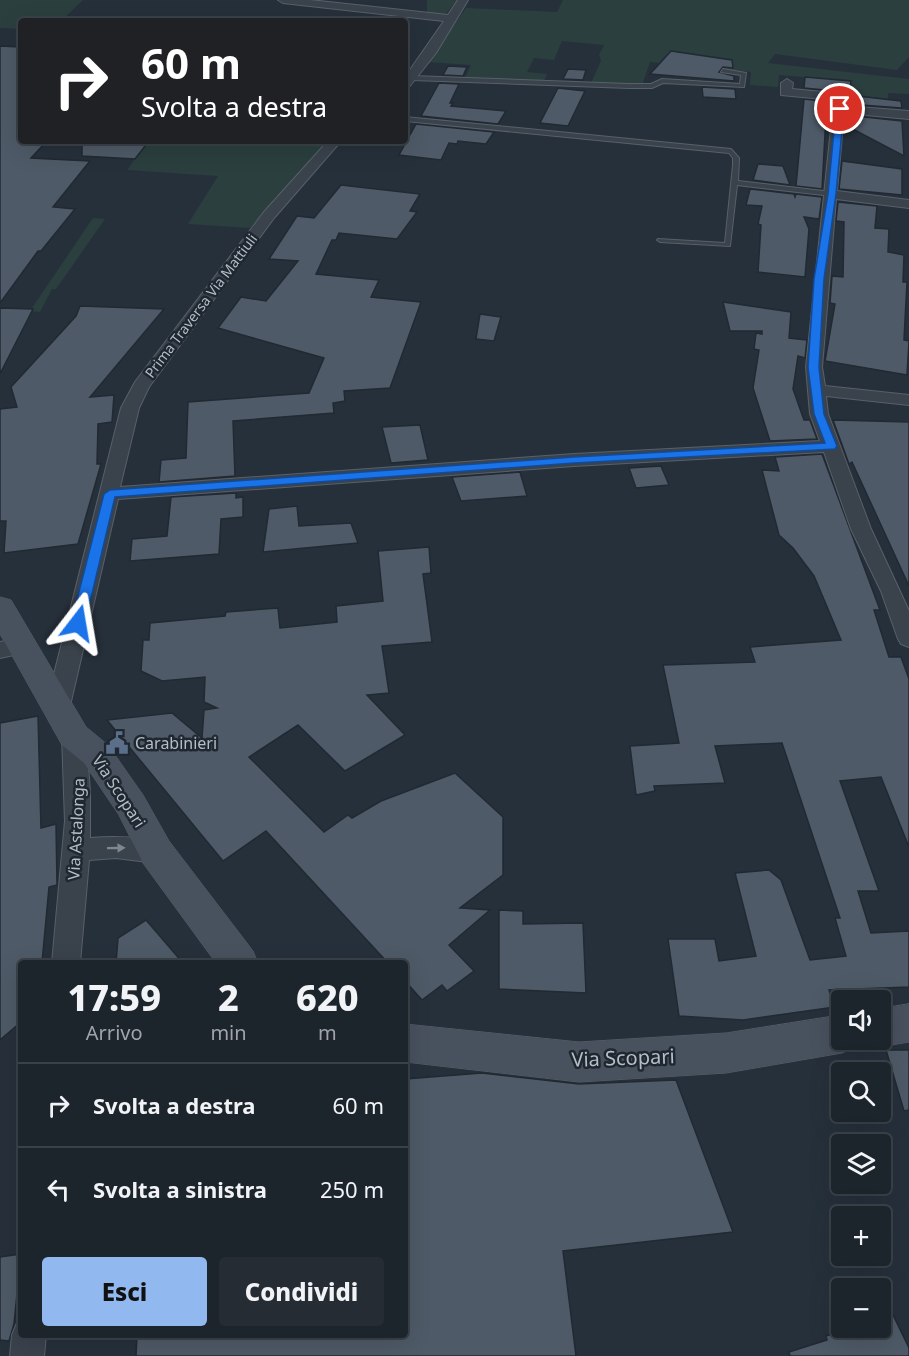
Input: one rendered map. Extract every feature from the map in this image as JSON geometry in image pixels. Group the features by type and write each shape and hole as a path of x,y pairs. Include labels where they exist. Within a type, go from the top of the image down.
{"street":[{"path":"283,0 451,19"},
{"path":"408,82 464,0"},
{"path":"787,83 785,92 840,98 832,194 819,279 813,367 819,414 861,529 900,591 909,639"},
{"path":"840,109 909,115"},
{"name":"Prima Traversa Via Mattiuli","path":"66,723 110,494 130,408 141,386 269,215 332,144"},
{"path":"832,194 909,204"},
{"path":"816,390 909,400"},
{"path":"110,494 574,460 831,446"},
{"name":"Via Astalonga","path":"0,607 12,647 66,723 79,770 76,850 66,960"},
{"name":"Via Scopari","path":"66,723 96,754 131,805 156,852 236,960"},
{"name":"Via Scopari","path":"76,850 116,847 156,852"},
{"path":"891,1026 909,1023"},
{"name":"Via Scopari","path":"408,1043 579,1062 726,1053 831,1037"},
{"path":"27,1356 29,1338"}],"lane":[{"path":"408,82 652,86 662,81 742,86 744,74 723,72"},
{"path":"408,119 731,151 736,158 728,245 660,240"},
{"path":"734,183 832,194"}],"green space":[{"path":"0,0 83,0 64,18 18,18 18,29 0,28"},
{"path":"427,0 457,0 445,15 427,14"},
{"path":"563,0 909,0 909,57 897,70 775,54 768,63 909,79 909,94 888,93 888,99 852,95 851,81 779,75 778,87 750,85 751,72 650,62 642,85 591,83 601,61 599,55 604,45 562,41 554,60 534,58 527,72 547,74 544,81 465,78 471,65 427,62 466,8 557,12"},
{"path":"146,144 327,144 250,228 188,224 218,176 127,170"},
{"path":"93,218 105,219 56,289 52,289 40,312 30,311"}],"building":[{"path":"0,46 18,47 18,144 44,144 31,158 90,161 53,207 75,209 41,251 38,251 0,303"},
{"path":"671,51 732,60 733,68 723,67 719,72 734,76 734,81 650,74"},
{"path":"448,66 467,67 463,76 443,75"},
{"path":"568,69 586,70 583,80 563,79"},
{"path":"805,77 851,81 849,95 901,101 902,108 847,104 844,92 804,88"},
{"path":"439,83 459,84 450,103 453,103 451,106 506,111 498,124 421,116"},
{"path":"702,87 735,89 736,99 703,97"},
{"path":"558,88 585,91 568,126 540,123"},
{"path":"804,99 832,102 830,117 826,116 822,189 796,186"},
{"path":"846,115 902,121 904,156 845,125"},
{"path":"416,124 494,132 486,144 458,141 457,144 449,143 441,160 399,155 405,144 408,144 408,139"},
{"path":"82,144 147,144 135,159 82,156"},
{"path":"842,161 902,169 902,195 839,189"},
{"path":"758,164 783,166 790,185 753,180"},
{"path":"341,185 420,194 410,211 417,212 397,239 339,233 336,240 332,240 316,274 379,280 371,297 421,302 390,388 344,391 345,401 333,403 334,413 233,421 235,476 159,482 161,460 186,458 188,402 309,393 324,358 218,328 241,297 266,301 298,261 269,259 297,216 314,218"},
{"path":"750,189 794,194 795,197 796,194 822,197 819,219 804,217 809,229 805,277 758,272 761,225 758,224 762,206 746,205"},
{"path":"838,202 877,206 875,228 889,229 888,252 904,255 903,282 907,282 904,340 909,341 907,375 825,361 835,304 830,303 832,276 843,277 844,222 836,221"},
{"path":"723,302 791,312 789,338 807,340 805,358 798,356 793,389 804,420 810,420 817,439 770,441 753,388 759,350 754,349 756,333 762,334 762,331 730,331"},
{"path":"80,306 164,309 90,397 114,395 112,422 98,424 97,464 101,464 78,544 4,553 6,521 0,521 0,409 17,407 11,387 76,316"},
{"path":"0,308 33,309 0,374"},
{"path":"480,314 501,317 494,341 476,339"},
{"path":"833,420 909,422 909,586 852,462 849,464"},
{"path":"420,425 428,460 391,463 382,427"},
{"path":"822,454 880,610 874,610 889,657 901,657 909,679 909,847 881,777 840,781 879,891 858,891 871,933 909,931 909,987 829,990 831,1008 743,1020 679,1016 668,939 715,939 719,961 756,956 735,873 769,870 781,880 810,960 846,956 835,918 840,918 782,743 715,746 725,783 654,786 655,791 636,795 630,746 679,743 663,665 755,662 750,647 841,640 814,576 793,548 779,535 762,470 779,471 775,457"},
{"path":"661,466 669,485 636,488 629,468"},
{"path":"520,472 527,496 461,501 452,477"},
{"path":"236,493 236,498 243,497 243,517 221,519 219,554 130,561 132,539 167,536 171,497"},
{"path":"297,506 299,526 351,523 358,543 263,552 269,509"},
{"path":"429,547 431,573 423,574 432,642 382,646 389,693 367,695 405,735 345,771 298,725 249,757 324,832 348,815 352,818 381,801 455,773 503,817 503,875 460,908 490,910 449,945 474,971 447,991 442,985 422,1000 408,984 408,960 385,960 266,831 223,861 107,720 172,713 202,738 204,710 217,708 204,702 205,677 162,681 141,671 143,640 149,640 150,623 225,616 226,612 278,608 280,628 337,622 336,606 383,601 378,551"},
{"path":"38,716 41,828 56,824 57,885 49,887 42,960 18,960 18,1025 0,1040 0,723"},
{"path":"499,910 523,911 523,924 583,923 586,993 499,989"},
{"path":"146,920 180,960 116,960 118,938"},
{"path":"886,1050 909,1050 909,1110 904,1111"},
{"path":"482,1073 579,1084 676,1080 733,1232 563,1251 576,1356 136,1356 137,1338 408,1338 408,1079"},
{"path":"18,1254 14,1324 9,1341 0,1340 0,1257"},
{"path":"891,1311 909,1348 909,1356 790,1356 789,1352 827,1340 826,1336 831,1334 831,1338 891,1338"}],"place":[{"name":"Carabinieri","path":"117,743"}],"route":[{"path":"78,623 110,494 574,460 831,446 819,414 813,367 819,279 832,194 840,109"}]}
